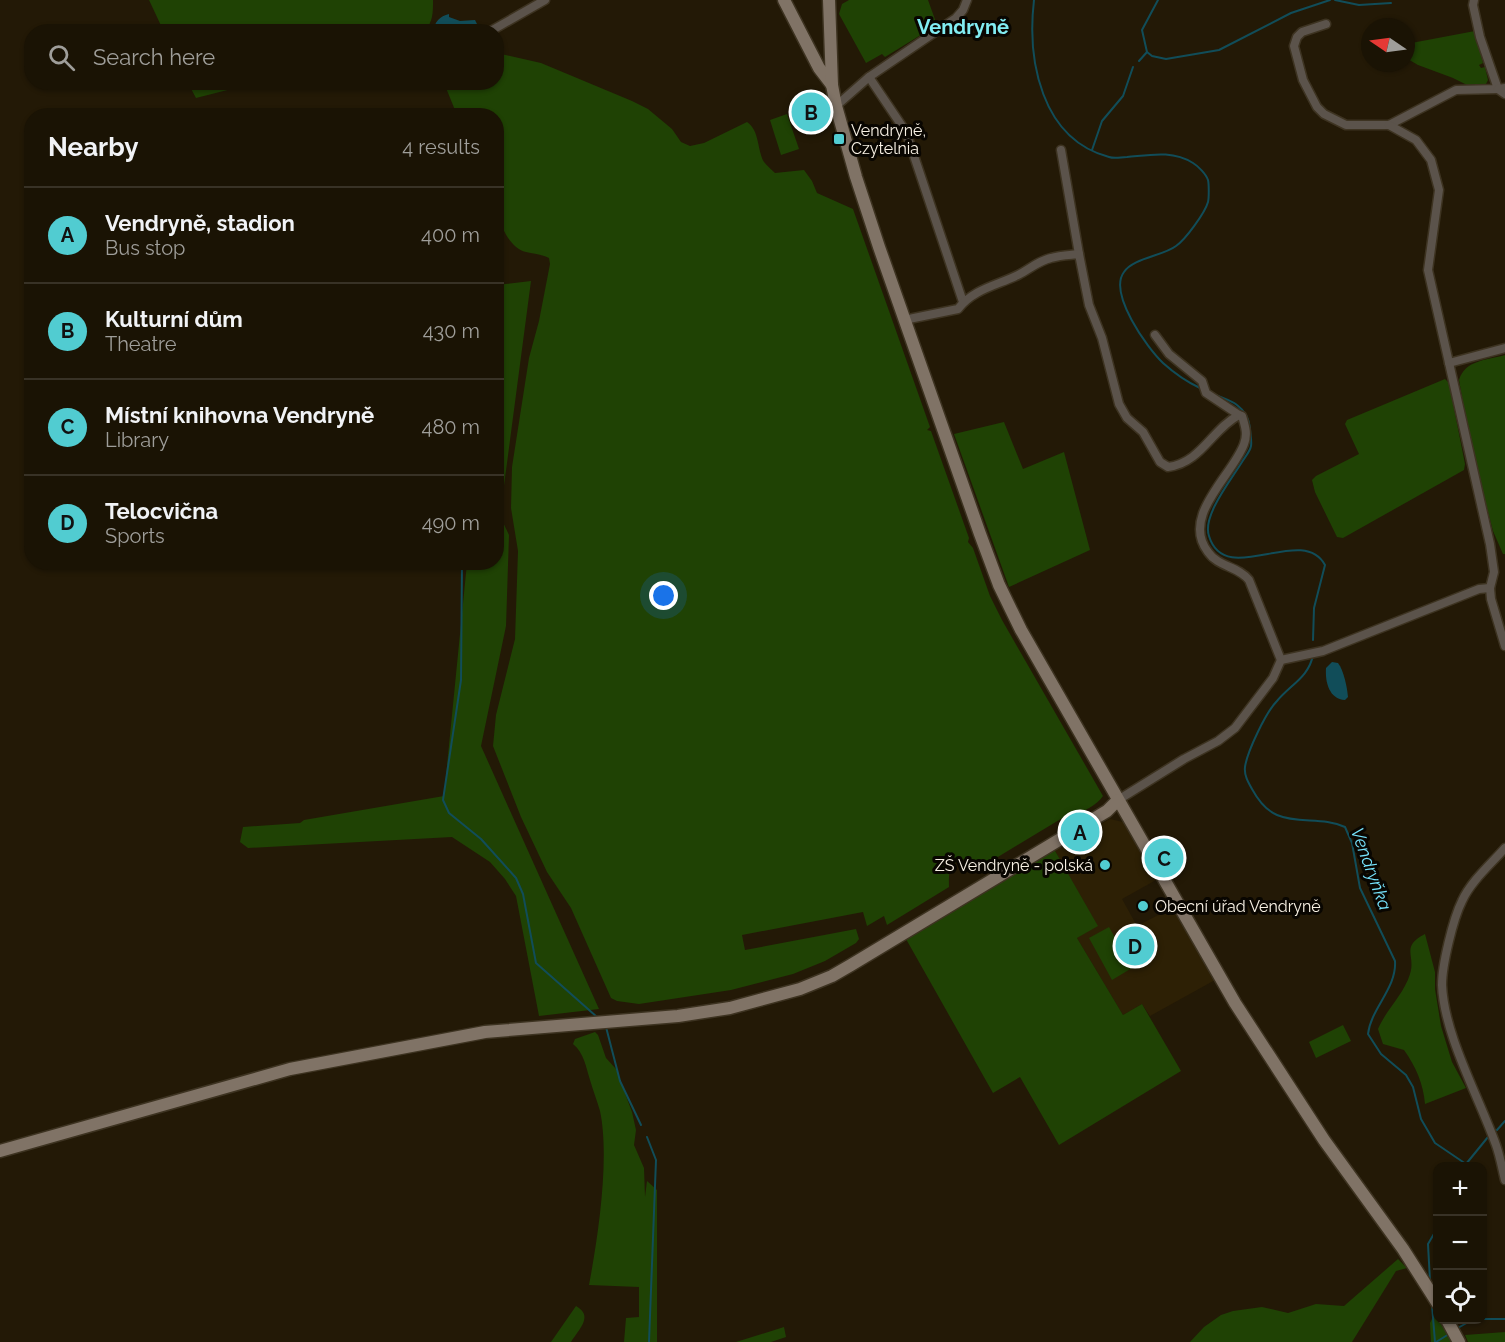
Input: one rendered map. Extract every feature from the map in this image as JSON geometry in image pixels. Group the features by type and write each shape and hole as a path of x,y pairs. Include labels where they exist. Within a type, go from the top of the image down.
{"street":[{"path":"503,24 545,0"},
{"path":"784,0 819,68 832,85"},
{"path":"830,0 832,85 856,177 904,320 999,585 1021,630 1247,1022 1324,1140 1433,1297"},
{"path":"836,106 869,77 957,18 967,0"},
{"path":"1326,24 1302,32 1297,37 1294,46 1303,80 1317,107 1324,114 1346,125 1389,125 1456,90 1503,90 1480,37 1474,0"},
{"path":"869,77 906,132 963,302"},
{"path":"1389,125 1416,140 1431,160 1439,190 1428,270 1490,544 1494,572 1490,588 1491,599 1505,646"},
{"path":"1061,150 1089,304 1102,338 1119,404 1127,418 1143,432 1160,462 1173,467 1197,456 1231,419 1239,415"},
{"path":"904,320 958,309 963,302 991,286 1019,275 1037,263 1051,257 1079,254"},
{"path":"0,1151 290,1069 485,1032 678,1016 730,1008 800,989 832,976 926,921 1107,811 1118,800 1184,759 1218,741 1235,728 1273,678 1281,660 1250,580 1243,572 1215,561 1206,551 1200,534 1204,510 1244,445 1246,429 1242,416 1206,393 1203,384 1169,354 1155,335"},
{"path":"1449,363 1505,348"},
{"path":"1281,660 1323,651 1479,589 1490,588"},
{"path":"1505,848 1470,888 1462,901 1444,967 1442,984 1459,1052 1497,1147 1505,1180"}],"shaded area":[{"path":"1110,819 1123,822 1156,880 1122,899 1137,926 1172,908 1215,980 1150,1016 1142,1004 1123,1015 1077,938 1097,925 1054,849"}],"green space":[{"path":"149,0 433,0 433,13 429,24 160,24"},
{"path":"849,0 928,0 937,25 885,57 882,54 866,63 839,14 842,4"},
{"path":"1475,31 1483,63 1479,65 1481,68 1485,67 1488,80 1486,84 1467,85 1415,63 1415,42"},
{"path":"504,55 541,63 648,109 672,129 681,142 690,146 704,143 747,122 754,130 764,162 775,173 804,170 817,193 853,209 930,427 927,430 931,431 969,538 968,542 973,548 990,596 1103,796 1097,802 1074,816 1069,814 983,866 972,860 955,863 950,871 949,887 887,925 884,916 867,926 863,912 742,935 745,950 856,929 859,939 856,943 825,961 793,974 731,990 639,1004 611,998 571,908 547,872 521,817 493,746 496,715 515,639 518,551 511,508 512,467 529,358 550,264 549,258 520,250 504,231 504,108 454,108 447,90 504,90"},
{"path":"192,90 227,90 196,98"},
{"path":"787,114 799,149 781,155 770,120"},
{"path":"531,281 504,486 504,284"},
{"path":"1505,355 1505,554 1503,554 1493,531 1470,443 1459,380 1466,368 1471,365"},
{"path":"1445,379 1449,383 1465,464 1464,470 1343,538 1337,537 1315,492 1312,480 1359,454 1345,424 1347,420"},
{"path":"1004,422 1023,469 1064,452 1090,550 1009,587 954,434"},
{"path":"504,524 509,535 506,626 481,746 599,1009 539,1016 516,896 490,862 452,837 248,848 240,842 243,827 300,823 304,820 444,796 466,570 504,570"},
{"path":"1054,849 1098,926 1077,938 1123,1015 1142,1004 1181,1071 1059,1145 1020,1077 993,1093 906,939"},
{"path":"1109,927 1132,968 1112,980 1089,938"},
{"path":"1425,934 1435,972 1435,989 1441,1026 1452,1062 1466,1088 1425,1104 1421,1082 1408,1056 1404,1050 1383,1044 1378,1029 1410,974 1411,947"},
{"path":"1343,1025 1351,1041 1316,1058 1309,1042"},
{"path":"595,1032 606,1058 616,1069 632,1112 636,1130 634,1145 644,1168 645,1197 647,1181 657,1190 657,1342 624,1342 626,1318 639,1317 639,1287 589,1285 602,1198 603,1130 600,1111 584,1060 573,1044 575,1039"},
{"path":"1398,1259 1407,1268 1396,1271 1352,1342 1190,1342 1204,1327 1221,1315 1233,1311 1262,1307 1288,1313 1316,1304 1344,1306"},
{"path":"576,1306 584,1314 581,1328 571,1342 551,1342"},
{"path":"1433,1317 1433,1324 1441,1324 1451,1342 1431,1342 1430,1323"},
{"path":"784,1327 786,1337 771,1342 736,1342"},
{"path":"1505,1332 1505,1342 1468,1342 1465,1335"}],"water":[{"path":"449,14 449,17 460,21 475,20 477,24 436,24 443,16"},
{"path":"1332,662 1338,663 1344,675 1348,697 1345,700 1335,697 1327,684 1326,668"}],"waterway":[{"name":"Vendryňka","path":"1034,0 1033,47 1037,71 1043,94 1054,115 1068,133 1086,148 1111,158 1161,154 1177,156 1193,163 1206,175 1209,188 1208,202 1199,219 1184,238 1176,246 1128,267 1120,281 1125,306 1139,333 1156,356 1185,380 1200,388"},
{"path":"1139,61 1147,52 1142,30 1158,0"},
{"path":"1147,52 1152,56 1166,59 1219,50 1291,13 1330,0"},
{"path":"1335,0 1359,5 1391,3"},
{"path":"1092,150 1102,121 1123,96 1133,67"},
{"name":"Vendryňka","path":"1216,395 1240,407 1248,418 1251,444 1248,453 1213,509 1208,528 1209,536 1218,551 1231,557 1299,550 1314,554 1325,565 1314,608 1313,640"},
{"path":"462,570 461,680 443,800 449,813 481,839 516,878 523,894 536,963 597,1017"},
{"name":"Vendryňka","path":"1313,655 1308,669 1277,701 1263,723 1246,760 1246,776 1259,801 1273,813 1285,818 1328,822 1345,827 1352,843 1360,888 1395,961 1392,980 1374,1015 1368,1034 1381,1054 1406,1075 1413,1087 1421,1119 1435,1143 1463,1162"},
{"path":"606,1027 620,1081 641,1125"},
{"path":"1497,1130 1505,1121"},
{"path":"647,1137 656,1160 649,1342"},
{"path":"1468,1162 1488,1137"},
{"name":"Vendryňka","path":"1430,1281 1428,1244 1433,1236"},
{"name":"Vendryňka","path":"1432,1305 1435,1342"},
{"path":"1487,1319 1505,1319"},
{"path":"1456,1329 1465,1324"},
{"path":"1436,1342 1449,1334"}],"place":[{"name":"Kulturní dům","path":"811,112"},
{"name":"Vendryně, Czytelnia","path":"839,139"},
{"name":"Vendryně, stadion","path":"1080,832"},
{"name":"Místní knihovna Vendryně","path":"1164,858"},
{"name":"ZŠ Vendryně - polská","path":"1105,865"},
{"name":"Obecní úřad Vendryně","path":"1143,906"},
{"name":"Telocvična","path":"1135,946"}],"district":[{"name":"Vendryně","path":"963,27"}]}
